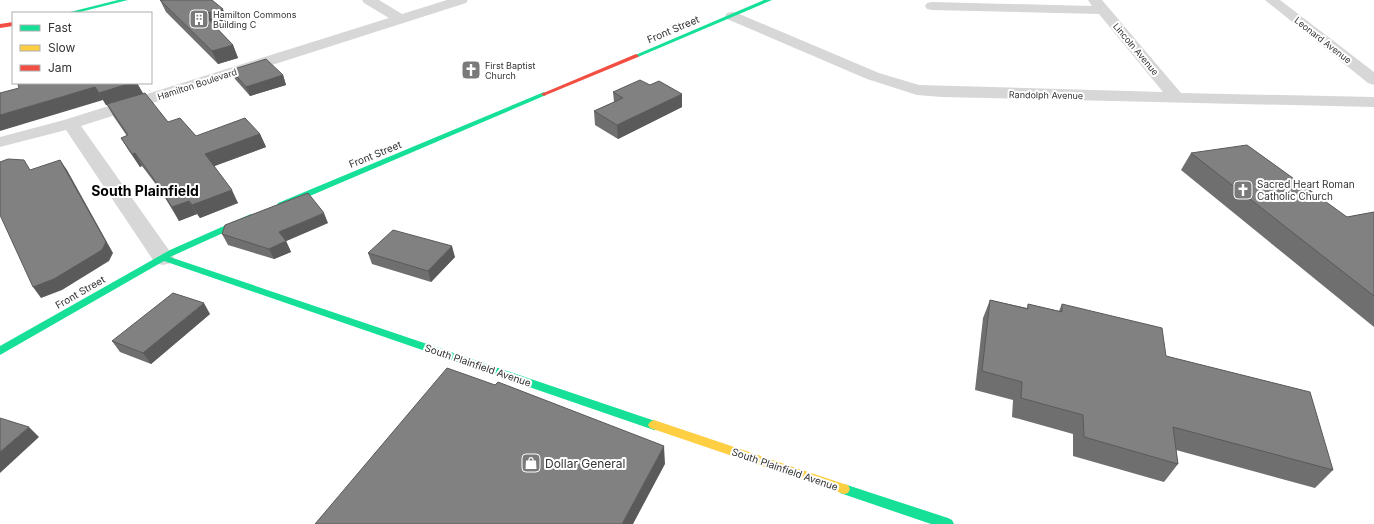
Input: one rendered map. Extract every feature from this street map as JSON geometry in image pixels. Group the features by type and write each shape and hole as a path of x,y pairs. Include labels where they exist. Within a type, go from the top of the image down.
{"street":[{"path":"73,12 125,0"},
{"path":"369,0 400,19"},
{"name":"Hamilton Boulevard","path":"0,142 29,136 70,124 461,0"},
{"name":"Front Street","path":"276,207 769,0"},
{"name":"Leonard Avenue","path":"1272,0 1374,80"},
{"path":"932,6 1099,5"},
{"name":"Lincoln Avenue","path":"1099,5 1177,98"},
{"name":"Randolph Avenue","path":"732,16 873,76 917,90 942,92 1374,102"},
{"path":"0,26 12,24"},
{"path":"70,124 163,258"},
{"name":"Front Street","path":"0,351 163,258 261,213"},
{"name":"South Plainfield Avenue","path":"163,258 948,524"}],"building":[{"path":"160,0 212,0 223,9 203,14 233,45 212,51"},
{"path":"266,59 283,75 246,87 231,70"},
{"path":"640,80 650,85 659,81 682,94 617,125 594,111 623,98 613,92"},
{"path":"18,84 128,84 99,93 95,87 0,115 0,93 19,88"},
{"path":"145,93 168,122 180,118 196,136 245,118 260,134 205,154 232,190 192,205 189,201 172,207 135,153 132,154 121,138 128,135 107,104"},
{"path":"1247,145 1347,217 1374,212 1374,296 1191,153"},
{"path":"8,159 24,160 30,170 60,160 106,242 102,250 54,279 33,287 0,215 0,162"},
{"path":"308,193 324,213 279,232 286,241 269,249 222,234 225,225"},
{"path":"393,230 452,246 428,271 368,253"},
{"path":"173,293 204,303 143,353 112,341"},
{"path":"990,300 1028,309 1028,304 1062,312 1062,304 1162,328 1166,356 1310,392 1333,470 1173,427 1178,464 1084,437 1083,415 1021,398 1022,382 982,371"},
{"path":"447,368 495,385 498,382 664,446 622,524 315,524"},
{"path":"0,418 29,427 0,452"}],"traffic: fast":[{"path":"73,12 125,0"},
{"path":"636,56 769,0"},
{"path":"281,205 544,94"},
{"path":"0,351 173,252 251,217"},
{"path":"163,258 654,425"},
{"path":"844,489 948,524"}],"traffic: slow":[{"path":"654,425 844,489"}],"traffic: jam":[{"path":"0,26 12,24"},
{"path":"544,94 636,56"}],"place":[{"name":"Hamilton Commons Building C","path":"199,19"},
{"name":"First Baptist Church","path":"471,70"},
{"name":"Sacred Heart Roman Catholic Church","path":"1243,190"},
{"name":"Dollar General","path":"531,463"}],"district":[{"name":"South Plainfield","path":"145,190"}]}
